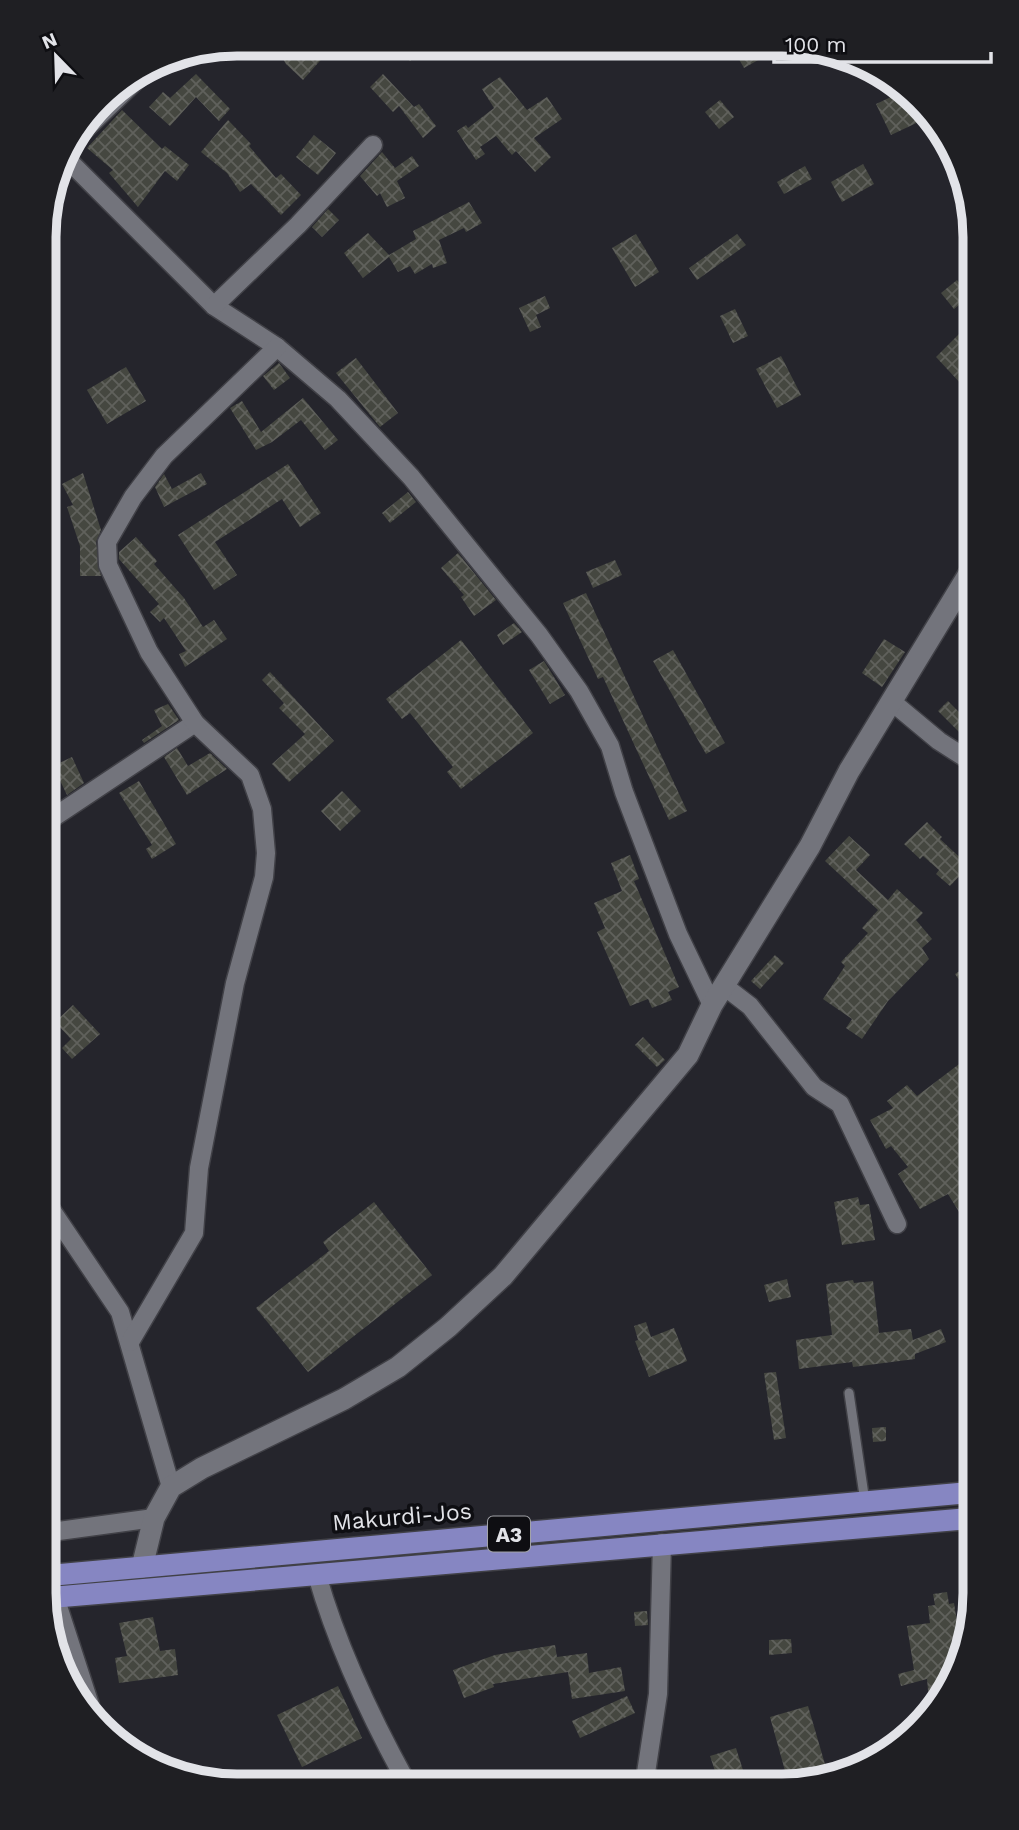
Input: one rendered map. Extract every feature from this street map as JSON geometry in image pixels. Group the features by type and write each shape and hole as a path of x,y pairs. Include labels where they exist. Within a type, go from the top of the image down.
{"highway":[{"name":"Makurdi-Jos","path":"56,1575 963,1493"},
{"name":"A3","path":"56,1597 963,1519"}],"street":[{"path":"214,306 298,225 373,145"},
{"path":"72,164 214,306 276,347 338,399 411,477 539,635 579,691 610,746 624,792 678,934 712,1005"},
{"path":"130,1342 194,1233 199,1168 235,983 264,877 265,829 257,790 243,765 195,723 137,628 108,565 107,541 133,497 164,456 276,347"},
{"path":"142,1567 154,1518 171,1487 377,1380 398,1367 448,1327 503,1276 688,1055 712,1005 810,846 849,771 963,584"},
{"path":"891,701 939,741 963,756"},
{"path":"56,816 195,723"},
{"path":"724,986 750,1006 814,1087 840,1104 897,1224"},
{"path":"56,1217 120,1312 171,1487"},
{"path":"56,1531 154,1518"},
{"path":"646,1774 658,1694 662,1543"},
{"path":"317,1575 329,1616 373,1721 402,1774"},
{"path":"58,1618 83,1687"}],"lane":[{"path":"849,1393 864,1502"}],"building":[{"path":"281,56 324,56 303,80"},
{"path":"737,56 765,56 744,68"},
{"path":"196,74 230,109 219,121 196,97 170,126 149,107 163,92 170,98"},
{"path":"383,74 414,107 419,104 436,126 423,138 399,106 393,112 370,87"},
{"path":"500,77 527,110 547,97 562,119 534,138 551,157 535,172 516,151 512,155 496,136 480,147 485,154 476,160 457,131 466,125 468,128 494,108 482,89"},
{"path":"894,96 920,121 891,135 876,104"},
{"path":"720,100 734,117 719,129 705,112"},
{"path":"122,110 162,149 165,146 189,165 177,181 165,171 138,207 109,173 113,170 87,148"},
{"path":"228,120 251,144 249,146 276,178 281,174 301,195 281,215 251,184 240,192 227,173 201,152"},
{"path":"314,135 336,153 318,175 296,157"},
{"path":"382,152 395,168 412,156 419,166 397,181 405,198 387,207 380,193 377,196 360,176"},
{"path":"863,164 874,184 842,202 831,182"},
{"path":"805,166 812,179 784,194 777,182"},
{"path":"469,202 482,223 466,232 464,228 439,240 447,263 433,268 432,264 415,274 410,266 398,272 389,257 363,278 344,253 368,233 389,255 416,239 413,231"},
{"path":"328,209 339,220 322,237 312,227"},
{"path":"636,234 659,272 635,287 612,248"},
{"path":"737,234 746,245 697,280 689,268"},
{"path":"957,280 963,287 963,302 954,309 941,293"},
{"path":"545,296 550,308 536,315 541,327 530,332 519,308"},
{"path":"735,309 748,336 733,343 720,316"},
{"path":"963,332 963,386 936,357"},
{"path":"781,356 801,395 777,408 756,369"},
{"path":"356,358 398,413 380,427 336,373"},
{"path":"279,363 290,378 274,390 263,376"},
{"path":"126,367 146,401 107,424 87,390"},
{"path":"303,398 338,440 325,450 301,420 272,442 256,450 230,408 242,401 261,432"},
{"path":"288,464 321,513 300,527 282,499 215,542 237,575 214,590 178,535"},
{"path":"83,473 101,530 96,542 101,576 80,576 80,546 67,507 73,505 62,484"},
{"path":"201,473 207,484 164,507 155,487 164,474 172,489"},
{"path":"408,492 416,502 390,523 382,513"},
{"path":"136,537 157,561 154,564 184,598 203,627 214,620 227,639 185,667 179,654 186,651 164,618 160,622 150,612 159,604 119,559 119,552"},
{"path":"458,553 496,600 474,616 461,597 464,595 441,568"},
{"path":"615,560 622,575 593,588 586,572"},
{"path":"586,593 687,811 669,820 603,677 598,679 563,603"},
{"path":"514,623 522,632 503,645 497,635"},
{"path":"884,639 905,652 882,687 862,673"},
{"path":"461,640 533,733 461,789 447,772 453,767 410,713 402,719 386,699"},
{"path":"673,650 725,743 706,754 653,661"},
{"path":"544,661 565,695 550,704 529,670"},
{"path":"270,672 334,741 289,782 272,764 305,734 279,708 284,703 262,680"},
{"path":"166,701 179,720 144,743 142,740 162,726 154,710 168,704"},
{"path":"948,701 963,716 963,736 938,711"},
{"path":"177,748 188,766 210,753 227,769 187,795 164,757"},
{"path":"72,757 84,783 67,795 56,772 56,765"},
{"path":"139,781 176,844 152,859 146,849 152,845 119,793"},
{"path":"342,791 361,811 340,831 321,811"},
{"path":"927,822 942,837 940,839 963,860 963,872 950,886 936,874 939,870 923,856 920,859 904,844"},
{"path":"849,836 870,855 856,870 888,900 897,889 923,913 916,920 932,939 922,948 929,959 888,1001 862,1039 846,1028 852,1019 823,999 845,966 841,962 868,933 862,928 878,910 825,861"},
{"path":"630,855 639,879 634,881 679,987 668,992 672,1000 652,1008 648,999 630,1006 597,932 605,928 594,903 622,891 611,863"},
{"path":"775,955 784,963 760,989 751,981"},
{"path":"963,969 963,986 955,974"},
{"path":"73,1005 100,1034 72,1059 62,1048 71,1039 56,1021"},
{"path":"643,1037 665,1060 657,1067 635,1045"},
{"path":"963,1061 963,1218 948,1194 920,1209 898,1174 908,1167 891,1146 886,1149 870,1120 893,1108 887,1101 907,1085 917,1096"},
{"path":"858,1197 860,1205 869,1204 875,1240 842,1245 834,1202"},
{"path":"374,1202 432,1275 308,1372 256,1308 329,1251 323,1242"},
{"path":"787,1279 791,1297 769,1302 764,1285"},
{"path":"853,1280 854,1283 873,1281 879,1333 911,1329 913,1340 941,1329 946,1342 915,1354 915,1359 853,1367 852,1362 799,1369 796,1340 832,1335 826,1284"},
{"path":"646,1322 651,1337 674,1328 687,1361 649,1377 635,1341 638,1340 634,1326"},
{"path":"776,1372 786,1438 774,1440 764,1373"},
{"path":"886,1427 886,1441 873,1442 872,1428"},
{"path":"947,1592 949,1604 954,1603 957,1622 961,1621 944,1673 942,1677 937,1678 938,1685 929,1699 927,1679 901,1686 898,1674 914,1670 907,1626 930,1623 928,1606 935,1605 933,1594"},
{"path":"647,1611 648,1625 635,1626 634,1612"},
{"path":"153,1617 160,1651 175,1649 178,1675 119,1683 115,1658 127,1656 119,1623"},
{"path":"791,1639 792,1653 769,1655 769,1640"},
{"path":"555,1645 557,1657 587,1653 589,1673 621,1667 625,1691 572,1699 568,1672 493,1684 494,1687 464,1698 453,1670 495,1655"},
{"path":"338,1686 362,1738 302,1767 277,1715"},
{"path":"627,1696 635,1713 580,1738 572,1721"},
{"path":"808,1706 826,1768 786,1774 770,1717"},
{"path":"736,1748 744,1774 716,1774 710,1756"}]}
